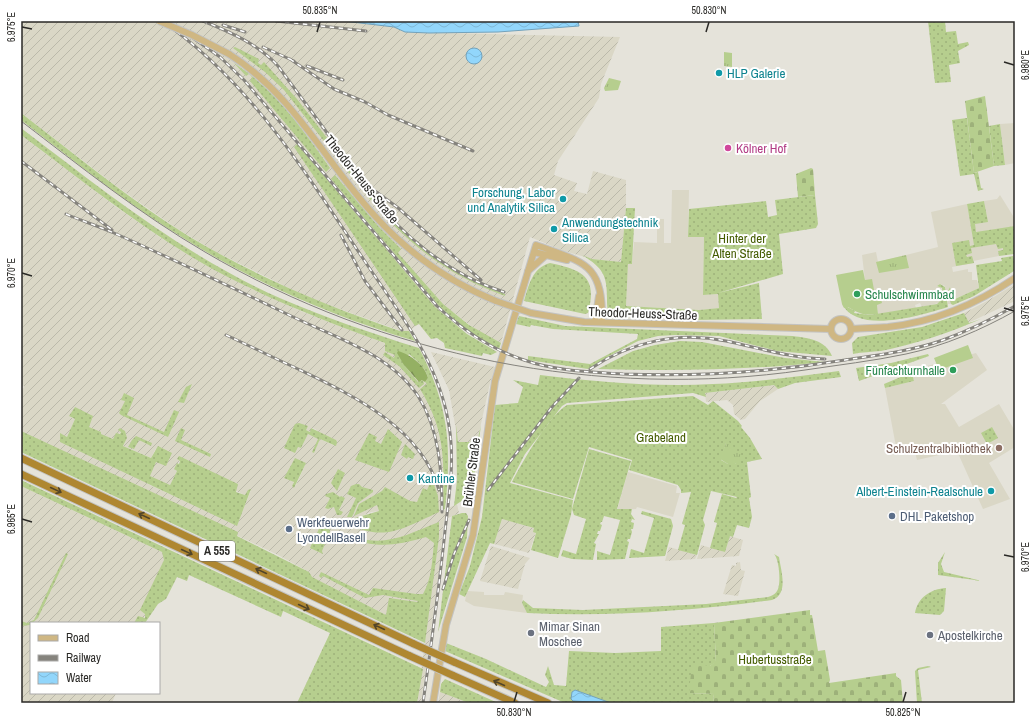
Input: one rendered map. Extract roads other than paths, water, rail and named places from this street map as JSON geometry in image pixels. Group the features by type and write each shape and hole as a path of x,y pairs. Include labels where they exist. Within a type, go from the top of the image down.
{"highway":[{"name":"A 555","path":"21,458 414,644 548,703"},
{"name":"A 555","path":"21,474 410,656 515,703"}],"main road":[{"name":"Theodor-Heuss-Straße","path":"159,21 192,35 229,54 254,71 292,108 361,200 400,242 446,277 496,301 531,312 562,319 595,322 831,329"},
{"name":"Brühler Straße","path":"433,703 444,631 473,535 495,381 527,272 536,245 578,262"},
{"path":"534,252 545,256 578,262 587,266 594,273 600,291 602,322"},
{"path":"527,272 545,256"},
{"path":"852,329 888,327 939,316 972,304 1015,278"},
{"path":"595,322 600,291"},
{"path":"842,318 848,321 852,329 849,336 843,340 834,337 831,329 833,322 842,318"}],"water":[{"path":"343,21 578,21 579,26 498,32 429,33 405,32 394,27"},
{"path":"474,48 481,53 482,56 477,63 474,64 467,59 466,56 471,49"},
{"path":"575,690 611,703 573,701 571,699 572,692"}],"tram line":[{"path":"21,121 111,190 157,222 205,252 273,288 345,319 419,343 495,362 572,374 650,379 728,378 805,370 868,361 920,351 962,337 1015,311"}],"railway":[{"path":"162,21 194,45 223,72 250,101 275,132 322,197 405,321 417,340 437,382 444,403 451,439 450,492 423,703"},
{"path":"203,21 243,39 270,58 278,66 364,183 397,207 481,280"},
{"path":"276,21 366,31"},
{"path":"223,25 245,32"},
{"path":"183,31 220,57 244,80 437,306 467,331 488,344 512,356 536,364 586,372 651,375 734,373 790,368 907,350 931,344 971,329 1015,306"},
{"path":"263,47 294,61"},
{"path":"290,59 334,89 365,102 388,115 473,151"},
{"path":"307,66 343,80"},
{"path":"21,161 112,230"},
{"path":"367,189 395,222 428,251 464,275 484,285 504,292"},
{"path":"66,214 108,230 342,339 376,357 392,368 406,381 418,396 431,423 440,467 442,512"},
{"path":"341,235 365,281 402,330"},
{"path":"226,335 340,390 362,402 382,416 401,431 417,448 430,468 439,490"},
{"path":"590,369 621,352 638,346 672,338 690,337 726,341 787,355 825,359"},
{"path":"488,490 552,407 579,378"},
{"path":"443,589 454,554 469,520"}],"place":[{"name":"HLP Galerie","path":"719,73"},
{"name":"Kölner Hof","path":"728,148"},
{"name":"Forschung, Labor und Analytik Silica","path":"563,199"},
{"name":"Anwendungstechnik Silica","path":"554,229"},
{"name":"Schulschwimmbad","path":"857,294"},
{"name":"Fünfachturnhalle","path":"953,370"},
{"name":"Schulzentralbibliothek","path":"999,448"},
{"name":"Kantine","path":"410,478"},
{"name":"Albert-Einstein-Realschule","path":"991,491"},
{"name":"DHL Paketshop","path":"892,516"},
{"name":"Werkfeuerwehr LyondellBasell","path":"289,529"},
{"name":"Mimar Sinan Moschee","path":"531,633"},
{"name":"Apostelkirche","path":"930,635"}],"park label":[{"name":"Hinter der Alten Straße","path":"742,246"},
{"name":"Grabeland","path":"661,437"},
{"name":"Hubertusstraße","path":"775,659"}]}
